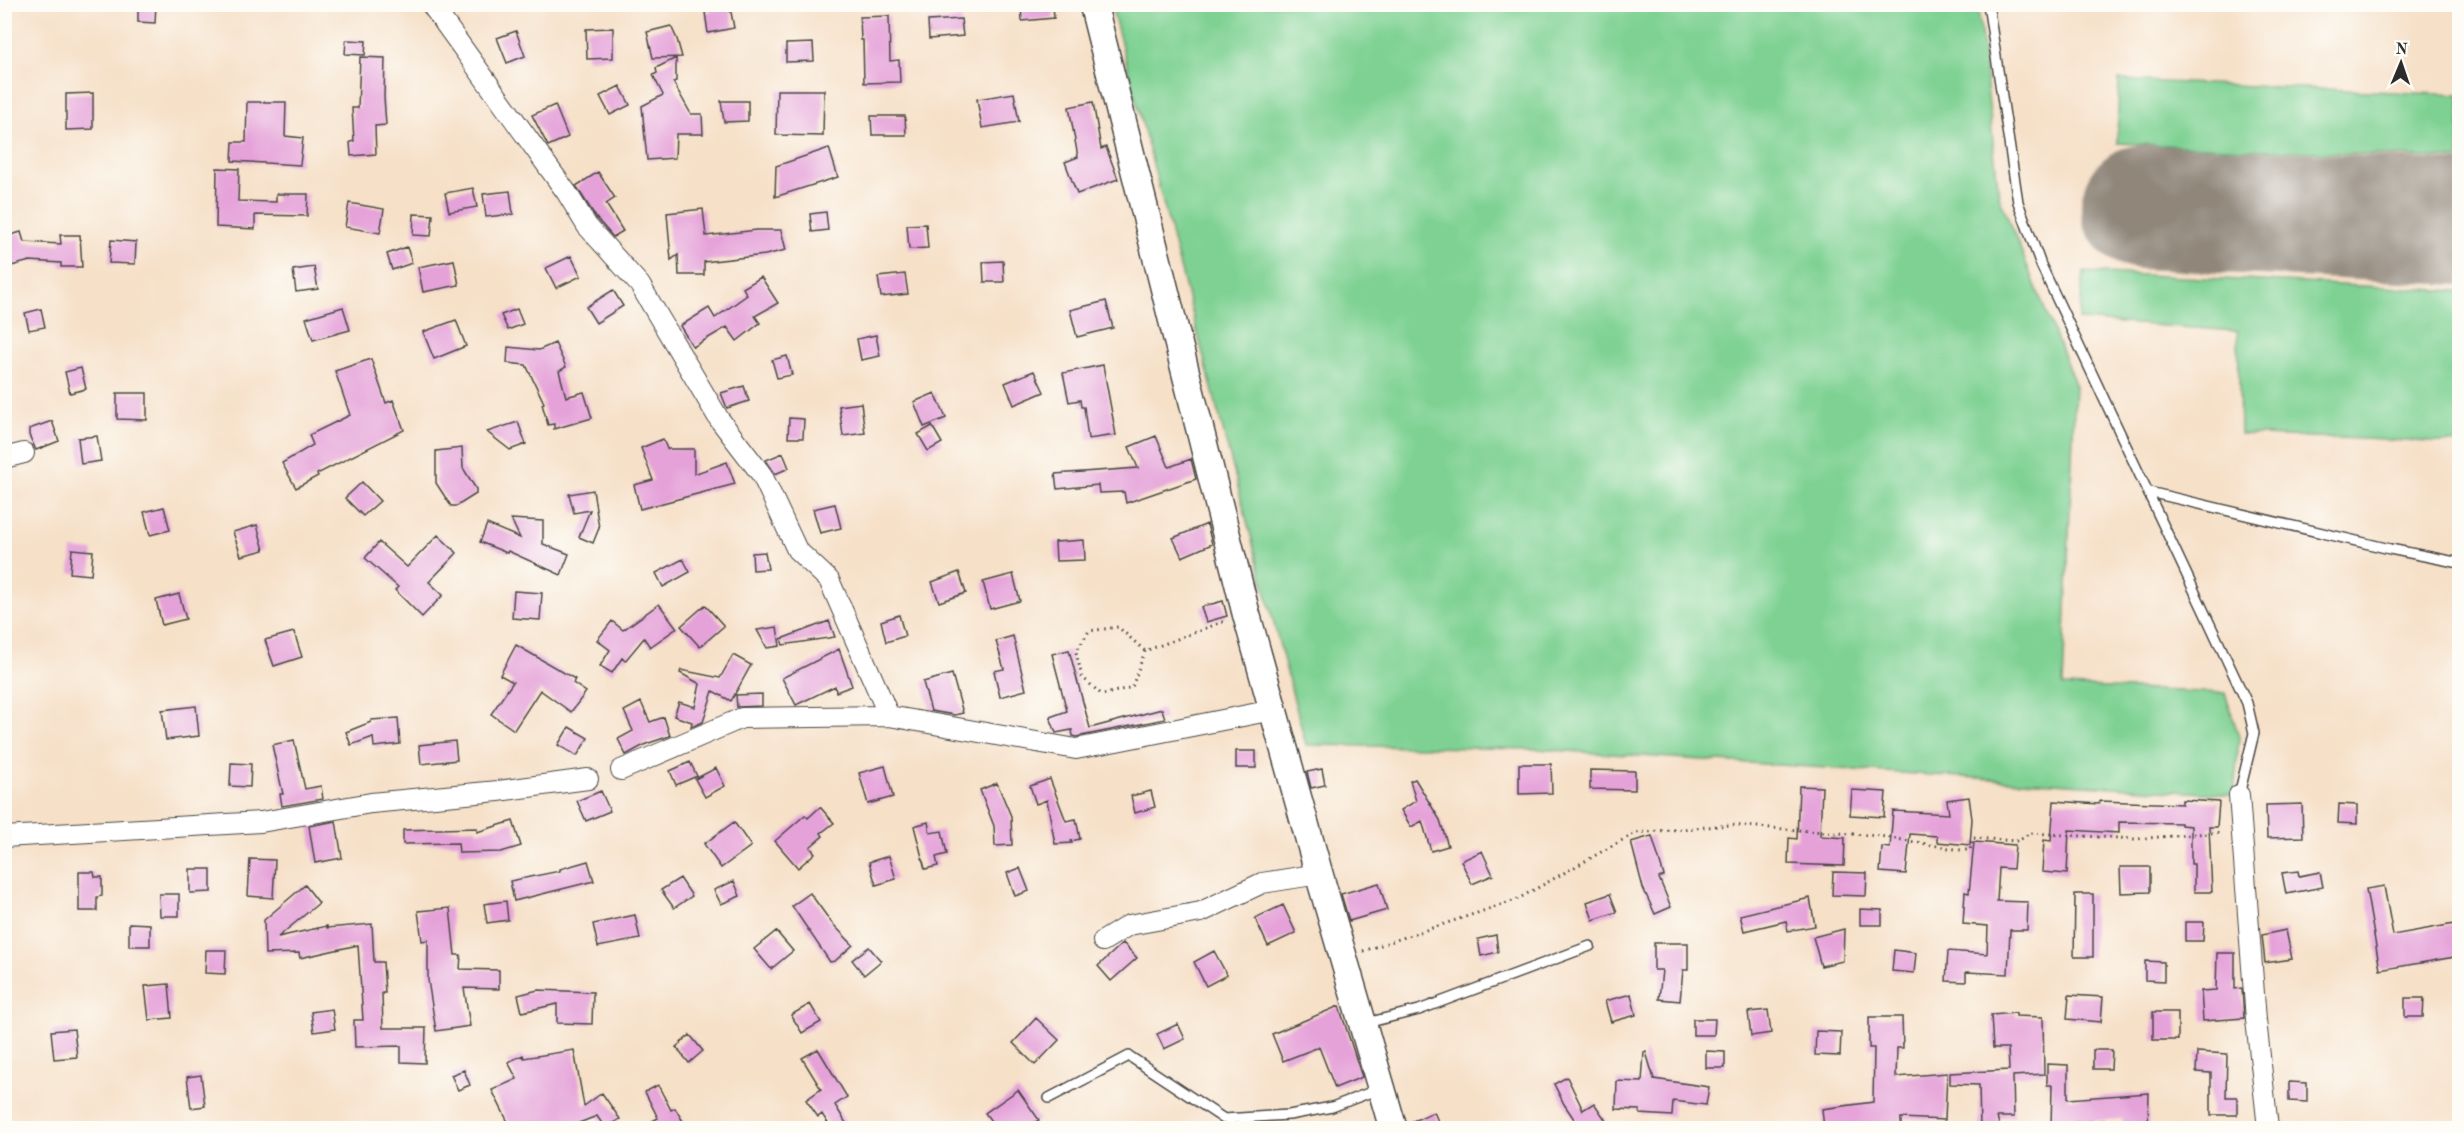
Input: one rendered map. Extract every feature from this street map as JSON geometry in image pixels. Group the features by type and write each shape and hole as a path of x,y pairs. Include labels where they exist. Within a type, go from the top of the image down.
{"street":[{"path":"431,4 567,193 587,226 640,285 718,419 762,475 797,550 829,580 889,716"},
{"path":"1093,4 1246,613 1343,958 1394,1128"},
{"path":"4,458 24,453"},
{"path":"621,770 742,718 889,716 1076,749 1273,710"},
{"path":"4,837 261,822 371,803 498,791 588,779"},
{"path":"2240,795 2256,1020 2268,1128"},
{"path":"1104,941 1129,925 1201,912 1262,883 1319,874"}],"lane":[{"path":"1988,4 2019,202 2049,283 2247,703 2254,733 2240,795"},
{"path":"2149,492 2390,549 2460,563"},
{"path":"1363,1024 1419,1010 1590,946"},
{"path":"1049,1098 1129,1056 1224,1119 1289,1115 1332,1107 1382,1088"}],"path":[{"path":"1145,651 1118,627 1089,630 1076,652 1082,677 1102,695 1132,687 1145,651 1246,613"},
{"path":"1343,958 1516,900 1635,833 1730,825 1880,836 1970,850 1973,838 2018,841 2030,833 2135,839 2242,830"}],"green space":[{"path":"1111,5 1978,5 1999,196 2075,384 2063,686 2225,693 2239,737 2234,795 1536,749 1306,745"},
{"path":"2119,80 2459,95 2459,159 2117,143"},
{"path":"2084,272 2459,291 2459,443 2240,434 2238,331 2079,320"}],"building":[{"path":"138,4 156,4 155,23 138,22"},
{"path":"1021,4 1053,4 1054,18 1022,21"},
{"path":"730,7 734,28 708,33 705,12"},
{"path":"889,16 890,61 899,60 900,82 864,83 860,17"},
{"path":"961,19 963,36 929,39 928,21"},
{"path":"671,26 682,57 653,58 647,32"},
{"path":"613,28 613,58 587,59 586,29"},
{"path":"516,31 525,56 507,63 497,38"},
{"path":"346,40 366,41 365,55 345,54"},
{"path":"813,43 814,61 786,62 786,44"},
{"path":"360,57 385,58 386,125 375,126 376,154 351,156 350,142 354,141 352,108 358,108"},
{"path":"676,58 676,81 673,82 691,114 702,114 703,134 676,134 675,158 647,160 642,106 663,95 653,75 657,73 656,68"},
{"path":"620,86 630,105 610,115 600,96"},
{"path":"777,90 824,90 823,136 776,135"},
{"path":"93,93 93,129 66,130 66,94"},
{"path":"1014,93 1019,122 982,128 977,99"},
{"path":"721,101 748,101 748,121 724,122"},
{"path":"247,102 286,102 285,136 303,138 300,165 232,161 233,142 246,142"},
{"path":"1093,102 1101,149 1106,147 1118,179 1077,194 1065,162 1078,157 1069,107"},
{"path":"555,105 568,137 548,146 532,115"},
{"path":"871,116 905,116 906,135 872,135"},
{"path":"829,148 838,177 775,197 776,166"},
{"path":"217,168 239,169 238,201 276,202 276,194 308,194 307,216 255,215 255,229 216,227"},
{"path":"598,172 615,198 606,204 623,231 613,237 597,219 576,186"},
{"path":"473,188 477,207 449,212 445,193"},
{"path":"510,191 513,214 486,217 483,194"},
{"path":"349,203 384,209 380,233 345,227"},
{"path":"703,209 706,236 757,230 781,230 786,250 765,255 704,262 704,275 679,275 678,255 671,260 667,213"},
{"path":"826,212 828,230 812,232 810,214"},
{"path":"414,214 433,215 431,236 413,235"},
{"path":"926,224 928,248 909,249 907,225"},
{"path":"21,232 24,242 61,244 60,235 80,235 82,267 61,267 61,263 30,261 4,268 4,237"},
{"path":"111,240 136,242 135,264 109,263"},
{"path":"407,247 412,263 392,270 387,254"},
{"path":"571,256 581,276 556,288 546,268"},
{"path":"454,260 459,285 423,292 418,267"},
{"path":"1003,261 1004,282 984,282 983,262"},
{"path":"314,267 318,289 296,292 293,270"},
{"path":"905,274 908,294 881,297 878,277"},
{"path":"761,277 778,303 755,316 760,323 737,341 727,327 693,347 680,326 709,308 715,318 747,295 743,288"},
{"path":"613,290 623,306 596,323 586,307"},
{"path":"1106,301 1113,328 1077,337 1070,310"},
{"path":"343,307 350,330 313,340 306,318"},
{"path":"41,309 45,327 29,330 25,313"},
{"path":"517,309 523,324 508,330 501,315"},
{"path":"456,320 466,346 434,359 423,332"},
{"path":"876,335 880,356 861,360 857,339"},
{"path":"555,343 566,367 559,371 566,397 584,392 592,418 554,429 554,424 548,425 542,404 544,403 526,365 507,363 508,347 539,350"},
{"path":"787,356 792,375 777,378 772,360"},
{"path":"371,359 386,403 393,400 404,430 317,474 318,476 296,488 282,463 313,445 309,435 350,415 335,371"},
{"path":"1103,365 1116,435 1088,439 1084,407 1081,407 1080,400 1069,402 1063,373"},
{"path":"81,368 86,389 70,393 65,372"},
{"path":"1034,371 1044,392 1014,405 1005,383"},
{"path":"744,386 749,401 727,408 721,393"},
{"path":"117,393 147,393 147,420 117,419"},
{"path":"935,393 946,418 924,427 914,402"},
{"path":"861,403 865,433 843,436 839,406"},
{"path":"789,418 804,419 803,438 788,438"},
{"path":"52,421 59,441 36,450 29,435 29,429"},
{"path":"518,422 526,444 510,450 487,432"},
{"path":"932,426 942,443 928,451 918,434"},
{"path":"97,436 101,461 81,464 78,438"},
{"path":"1156,436 1169,467 1191,459 1196,479 1126,503 1124,492 1099,493 1098,485 1057,489 1055,474 1138,468 1129,447"},
{"path":"663,439 667,449 694,449 694,474 727,462 735,484 640,509 634,485 653,480 641,448"},
{"path":"462,448 463,468 476,489 476,494 457,506 451,506 436,483 436,451"},
{"path":"783,453 789,468 775,474 766,460"},
{"path":"362,482 380,501 363,516 345,498"},
{"path":"593,490 599,528 593,543 579,537 590,510 574,513 569,494"},
{"path":"835,504 841,528 820,533 813,509"},
{"path":"164,507 170,530 150,535 144,512"},
{"path":"511,519 543,521 543,544 569,554 561,575 508,551 507,553 480,542 487,524 520,538"},
{"path":"1207,524 1212,544 1182,557 1173,538"},
{"path":"257,525 264,550 241,556 233,532"},
{"path":"438,535 457,553 429,582 443,595 422,617 395,590 398,587 365,558 379,542 407,567"},
{"path":"1084,540 1085,560 1056,561 1055,542"},
{"path":"72,549 93,551 91,575 70,573"},
{"path":"765,552 768,569 753,570 752,553"},
{"path":"683,559 690,572 663,587 656,573"},
{"path":"959,572 966,593 939,602 932,582"},
{"path":"1013,574 1020,601 990,609 983,582"},
{"path":"514,591 542,593 540,620 512,618"},
{"path":"179,594 186,619 162,625 156,600"},
{"path":"1223,601 1227,616 1206,622 1201,607"},
{"path":"659,604 677,628 650,647 644,638 625,661 622,658 612,673 600,666 610,650 597,640 612,621 623,630"},
{"path":"705,605 724,626 700,647 681,626"},
{"path":"899,615 905,636 886,642 881,621"},
{"path":"829,621 835,637 783,645 781,639"},
{"path":"777,627 780,646 767,648 757,630"},
{"path":"294,632 302,657 274,666 265,640"},
{"path":"1013,636 1026,690 1000,697 994,671 1004,669 996,641"},
{"path":"516,645 575,679 573,683 586,692 571,712 540,690 514,730 491,714 513,682 500,675"},
{"path":"839,649 852,686 836,692 835,686 796,705 782,678"},
{"path":"1069,650 1090,728 1162,709 1165,719 1076,737 1073,736 1072,730 1056,733 1050,717 1067,711 1052,654"},
{"path":"733,655 751,665 731,701 713,691 703,722 691,727 692,722 674,716 679,702 695,707 700,684 680,673 681,670 720,678"},
{"path":"952,674 963,713 955,715 931,711 923,682"},
{"path":"762,694 762,706 737,707 736,695"},
{"path":"641,702 650,722 664,717 670,736 646,744 626,755 618,739 633,731 624,711"},
{"path":"196,706 199,736 166,740 162,710"},
{"path":"398,718 400,744 374,747 373,737 351,745 346,732 371,722 371,720"},
{"path":"569,727 588,738 577,756 558,745"},
{"path":"294,740 305,789 321,786 323,799 282,806 280,794 283,794 272,745"},
{"path":"455,741 457,760 421,764 419,745"},
{"path":"1236,751 1256,751 1256,768 1236,768"},
{"path":"690,762 697,776 676,785 670,771"},
{"path":"231,763 251,764 250,787 230,786"},
{"path":"1519,764 1551,764 1552,793 1519,794"},
{"path":"885,766 893,797 868,804 859,773"},
{"path":"716,768 725,786 705,797 695,779"},
{"path":"1322,769 1325,785 1311,788 1307,772"},
{"path":"1590,770 1635,771 1635,790 1590,789"},
{"path":"1050,779 1066,821 1076,819 1080,839 1071,841 1072,843 1055,844 1047,800 1036,804 1030,786"},
{"path":"1415,779 1440,820 1448,846 1431,851 1422,821 1411,827 1401,810 1416,801 1410,781"},
{"path":"997,783 1011,816 1012,845 995,846 994,826 980,790"},
{"path":"1799,786 1822,787 1820,836 1845,838 1844,866 1788,864 1789,838 1797,839"},
{"path":"1852,790 1886,792 1884,817 1850,815"},
{"path":"601,791 610,811 586,821 577,801"},
{"path":"1151,791 1155,807 1135,813 1131,796"},
{"path":"1969,797 1972,819 1970,845 1937,842 1937,836 1910,834 1906,874 1880,872 1882,847 1890,848 1893,811 1949,814 1947,800"},
{"path":"2182,800 2219,802 2217,827 2209,827 2212,892 2194,892 2191,826 2181,825 2181,823 2119,822 2119,833 2069,830 2067,874 2042,872 2044,840 2051,841 2054,801 2099,804 2100,801 2182,804"},
{"path":"2302,804 2303,837 2267,838 2266,805"},
{"path":"2339,804 2357,805 2357,824 2338,823"},
{"path":"820,807 834,823 821,833 823,836 810,847 815,853 798,868 775,841 805,815 808,818"},
{"path":"336,821 342,858 315,863 309,826"},
{"path":"513,821 521,846 501,852 459,853 458,843 403,844 403,830 477,828 477,832"},
{"path":"734,822 751,846 721,868 704,844"},
{"path":"928,822 930,833 942,831 947,854 936,857 938,866 925,869 914,826"},
{"path":"1652,836 1664,876 1659,878 1671,907 1655,914 1643,888 1631,842"},
{"path":"1974,842 2015,845 2013,869 1999,868 1997,901 2028,902 2027,930 2010,930 2008,974 1966,972 1966,982 1946,981 1948,951 1987,954 1988,926 1963,924 1965,892 1969,893"},
{"path":"1482,851 1493,875 1472,884 1461,861"},
{"path":"889,856 896,879 876,885 869,862"},
{"path":"250,859 275,860 273,898 248,896"},
{"path":"588,861 594,881 514,901 510,881 560,871 560,869"},
{"path":"2120,867 2150,867 2150,892 2121,893"},
{"path":"1020,868 1029,891 1015,896 1007,873"},
{"path":"190,869 211,869 211,892 190,893"},
{"path":"2298,871 2299,876 2320,872 2323,887 2286,894 2282,873"},
{"path":"79,872 94,872 95,877 102,877 102,896 97,897 97,911 79,911"},
{"path":"1833,872 1867,873 1866,896 1832,895"},
{"path":"680,878 692,896 674,908 661,890"},
{"path":"734,881 740,896 721,904 714,890"},
{"path":"1379,883 1387,910 1349,921 1341,894"},
{"path":"305,885 319,903 278,937 327,926 327,928 372,924 374,962 383,962 385,993 382,993 383,1028 426,1028 425,1063 401,1062 401,1046 355,1047 354,1020 363,1020 358,945 300,958 299,953 265,954 264,920"},
{"path":"2384,886 2393,935 2460,923 2460,956 2380,970 2366,889"},
{"path":"810,893 831,922 853,945 835,961 830,962 792,906"},
{"path":"159,894 179,894 179,916 160,916"},
{"path":"1610,894 1617,912 1593,920 1587,902"},
{"path":"2075,894 2093,894 2093,957 2074,957"},
{"path":"1810,898 1815,926 1788,931 1786,921 1744,931 1740,915"},
{"path":"506,901 508,920 487,923 484,904"},
{"path":"1283,905 1296,933 1268,946 1255,918"},
{"path":"450,908 455,955 461,955 460,969 499,970 499,989 464,988 470,1026 436,1031 428,980 428,940 422,941 418,911"},
{"path":"1860,909 1882,910 1882,925 1860,925"},
{"path":"635,915 640,939 598,947 593,924"},
{"path":"2185,922 2204,922 2203,941 2185,941"},
{"path":"129,923 150,924 150,946 129,946"},
{"path":"1844,929 1843,961 1821,966 1813,937"},
{"path":"2286,930 2292,959 2265,963 2262,935"},
{"path":"776,931 793,951 771,969 754,949"},
{"path":"1496,935 1498,952 1481,956 1478,939"},
{"path":"1123,943 1137,958 1111,981 1098,966"},
{"path":"1654,943 1688,943 1688,970 1683,970 1680,1001 1659,999 1662,970 1654,970"},
{"path":"869,947 881,961 864,975 852,960"},
{"path":"206,950 226,950 225,974 205,973"},
{"path":"1894,950 1916,953 1914,973 1892,971"},
{"path":"1214,951 1227,975 1206,986 1194,962"},
{"path":"2217,953 2235,953 2235,989 2242,988 2244,1018 2203,1021 2201,991 2216,990"},
{"path":"2145,961 2164,962 2164,981 2145,980"},
{"path":"169,984 172,1018 149,1020 145,986"},
{"path":"538,990 593,992 592,1024 557,1023 557,1004 522,1012 518,995"},
{"path":"1631,994 1636,1015 1611,1022 1605,1001"},
{"path":"2069,995 2103,997 2101,1022 2067,1019"},
{"path":"2405,998 2424,998 2423,1017 2405,1017"},
{"path":"810,1004 821,1022 802,1033 791,1015"},
{"path":"1339,1006 1362,1077 1335,1088 1319,1047 1283,1061 1272,1034"},
{"path":"332,1009 335,1029 314,1032 311,1012"},
{"path":"1768,1010 1771,1033 1751,1036 1748,1012"},
{"path":"2153,1012 2178,1012 2178,1040 2153,1040"},
{"path":"2016,1013 2016,1016 2043,1017 2044,1074 2013,1076 2014,1117 1997,1117 2000,1128 1980,1128 1979,1085 1950,1084 1950,1073 2009,1070 2008,1048 1993,1048 1991,1015"},
{"path":"1869,1017 1902,1017 1903,1048 1897,1048 1896,1077 1947,1073 1945,1120 1901,1118 1901,1128 1824,1128 1822,1109 1873,1102 1874,1048 1869,1048"},
{"path":"1036,1018 1059,1040 1035,1065 1013,1043"},
{"path":"1693,1019 1715,1019 1714,1035 1693,1035"},
{"path":"1178,1024 1185,1039 1164,1049 1157,1034"},
{"path":"74,1029 77,1057 54,1059 51,1031"},
{"path":"1816,1031 1841,1032 1840,1056 1815,1055"},
{"path":"690,1035 703,1051 689,1063 676,1047"},
{"path":"818,1049 847,1097 835,1105 849,1128 831,1128 822,1114 818,1117 806,1100 821,1089 802,1058"},
{"path":"574,1050 584,1106 602,1093 620,1119 605,1128 597,1116 566,1128 511,1128 492,1090 517,1079 508,1062 523,1055 524,1058"},
{"path":"2093,1050 2112,1050 2111,1069 2093,1069"},
{"path":"1706,1051 1725,1052 1725,1068 1706,1068"},
{"path":"1644,1052 1646,1052 1654,1079 1709,1087 1706,1105 1673,1101 1672,1116 1640,1114 1640,1110 1616,1109 1617,1081 1642,1082"},
{"path":"2197,1052 2227,1054 2226,1097 2237,1097 2237,1115 2211,1115 2211,1073 2196,1072"},
{"path":"2047,1064 2068,1065 2068,1099 2149,1093 2148,1128 2124,1128 2122,1119 2070,1123 2070,1127 2051,1127 2052,1085 2047,1085"},
{"path":"464,1070 470,1085 458,1090 451,1075"},
{"path":"201,1075 205,1106 191,1108 187,1077"},
{"path":"1567,1077 1583,1110 1594,1103 1611,1128 1580,1128 1554,1084"},
{"path":"2289,1082 2307,1083 2307,1102 2289,1101"},
{"path":"658,1085 671,1110 675,1108 687,1128 640,1128 658,1118 645,1092"},
{"path":"1018,1090 1039,1120 1025,1128 996,1128 985,1113"},
{"path":"1434,1112 1441,1128 1408,1128 1408,1123"}],"runway":[{"path":"2143,207 2460,223"}]}
